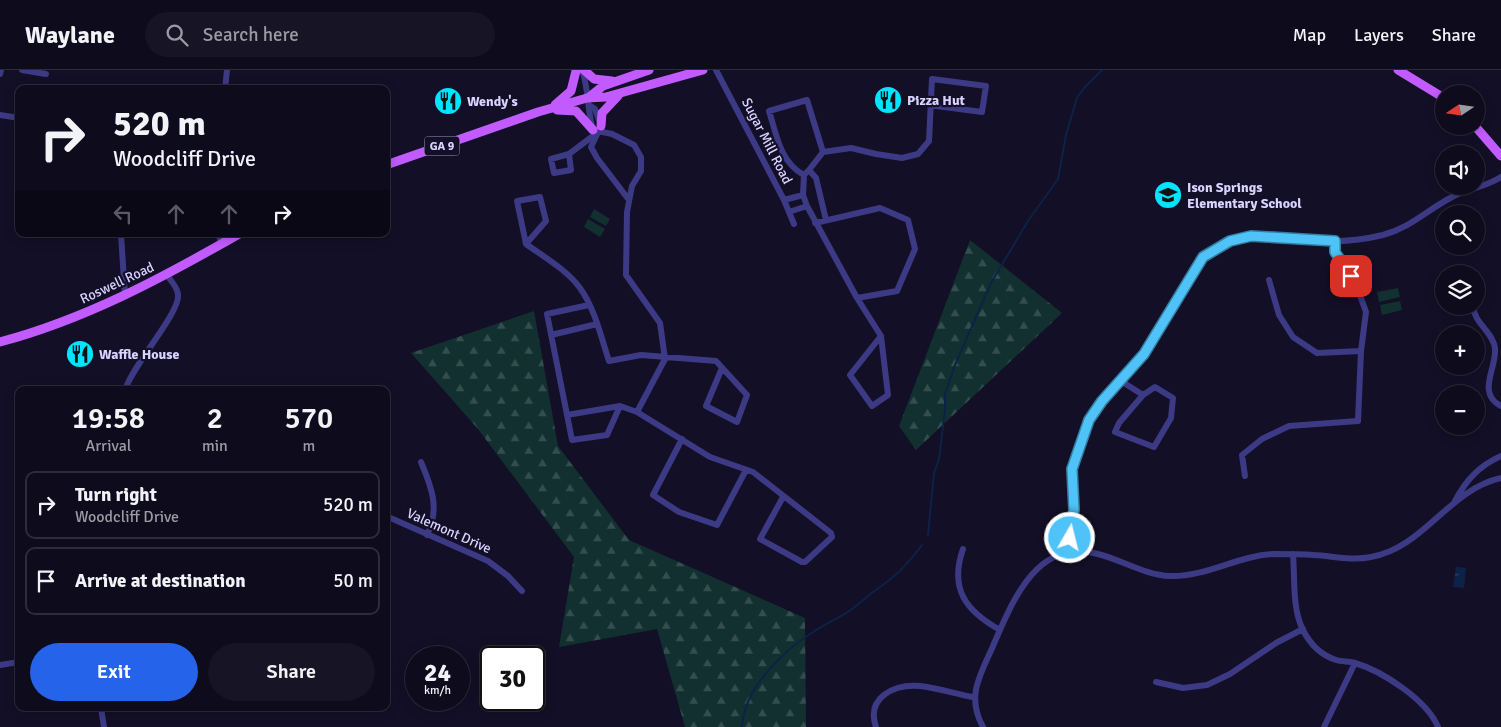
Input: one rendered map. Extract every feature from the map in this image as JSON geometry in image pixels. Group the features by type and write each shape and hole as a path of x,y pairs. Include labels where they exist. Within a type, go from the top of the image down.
{"main road":[{"path":"549,110 571,91 579,70 594,78 617,81"},
{"name":"GA 9","path":"588,102 603,86 648,70"},
{"name":"GA 9","path":"390,164 549,110 588,102 703,70"},
{"path":"1398,70 1409,72 1435,91"},
{"path":"549,110 576,111 597,129 602,113 610,102 623,92"},
{"path":"1483,135 1501,156"},
{"name":"Roswell Road","path":"0,342 58,324 125,296 234,237"}],"street":[{"path":"22,70 46,74"},
{"path":"225,85 227,70"},
{"path":"579,70 580,82 585,87 588,112 597,129 634,145 641,157 641,171 632,186 629,200 626,275 660,323 665,358 636,412"},
{"name":"Sugar Mill Road","path":"716,70 784,200 794,224"},
{"path":"881,336 850,375 872,406 888,395 881,336 857,298 807,206 803,194 807,173 823,152 852,148 902,158 918,154 929,141 929,105 932,79 986,86 982,112 929,105"},
{"path":"823,152 807,100 768,111 782,154 788,164 816,178 826,220"},
{"path":"0,116 15,118"},
{"path":"569,154 597,129"},
{"path":"597,129 591,146 597,158 629,200"},
{"path":"1068,552 1074,510 1072,469 1089,420 1102,401 1144,354 1198,263 1209,252 1230,241 1251,236 1335,241 1358,240 1400,229 1454,196 1501,177"},
{"path":"784,200 803,194"},
{"path":"526,244 546,221 540,197 517,201 526,244 569,276 581,289 597,324 609,361 641,355 716,361 747,395 737,422 706,406 722,368"},
{"path":"789,212 807,206"},
{"path":"815,223 880,208 908,220 915,249 897,291 857,298"},
{"path":"121,237 125,296"},
{"path":"220,237 221,244"},
{"path":"1245,476 1242,455 1262,439 1289,426 1358,421 1361,351 1366,312 1357,287 1335,252 1335,241"},
{"path":"127,386 134,368 177,304 179,296 167,274"},
{"path":"1269,280 1279,315 1294,337 1317,353 1361,351"},
{"path":"589,305 548,314 572,440 607,436 620,406"},
{"path":"1475,315 1494,343 1495,356 1489,375 1489,391 1492,398 1501,406"},
{"path":"551,335 597,324"},
{"path":"1121,381 1143,395"},
{"path":"1155,388 1173,398 1171,418 1154,447 1115,432 1119,423 1143,395 1155,388"},
{"path":"567,415 620,406 636,412 710,458 753,472 832,533 832,537 805,562 760,539 783,496"},
{"path":"682,439 653,494 679,512 716,525 746,470"},
{"path":"1454,502 1464,483 1472,475 1501,456"},
{"path":"421,462 432,487 435,501 433,519 427,535"},
{"path":"983,727 978,718 973,697 1018,591 1028,576 1047,561 1068,552 1097,554 1151,573 1170,576 1204,572 1260,556 1293,554 1356,559 1381,555 1416,536 1454,502 1491,480 1501,478"},
{"name":"Valemont Drive","path":"390,518 488,561 508,576 522,591"},
{"path":"963,549 957,573 962,597 976,615 1000,630"},
{"path":"1293,554 1298,613 1303,629 1315,647 1325,655 1337,660 1355,663 1409,692 1429,711 1438,727"},
{"path":"1156,682 1183,688 1207,685 1230,674 1276,643 1303,629"},
{"path":"0,665 15,663"},
{"path":"1324,727 1355,663"},
{"path":"876,727 873,718 877,702 883,694 893,689 919,686 973,697"},
{"path":"101,711 104,727"}],"green space":[{"path":"594,209 610,219 606,226 590,217"},
{"path":"588,219 605,229 600,237 584,227"},
{"path":"970,240 1062,313 916,450 899,426"},
{"path":"1398,288 1400,297 1379,302 1377,292"},
{"path":"1400,301 1402,310 1382,315 1380,305"},
{"path":"534,311 558,446 629,540 805,618 806,727 685,727 657,629 559,647 574,557 478,429 411,353"}],"water":[{"path":"1456,567 1466,568 1464,588 1453,587"}],"waterway":[{"path":"928,535 934,473 939,459 945,411 945,394 955,365 991,283 1028,221 1058,179 1066,135 1077,98 1102,70"},
{"path":"742,727 744,713 757,685 777,661 801,640 850,611 887,582 906,565 922,545"}],"place":[{"name":"Pizza Hut","path":"888,100"},
{"name":"Wendy's","path":"448,101"},
{"name":"Ison Springs Elementary School","path":"1168,195"},
{"name":"Waffle House","path":"80,354"}],"route":[{"path":"1070,538 1074,510 1072,469 1089,420 1102,401 1144,354 1203,257 1230,241 1251,236 1335,241 1335,252 1351,276"}]}
